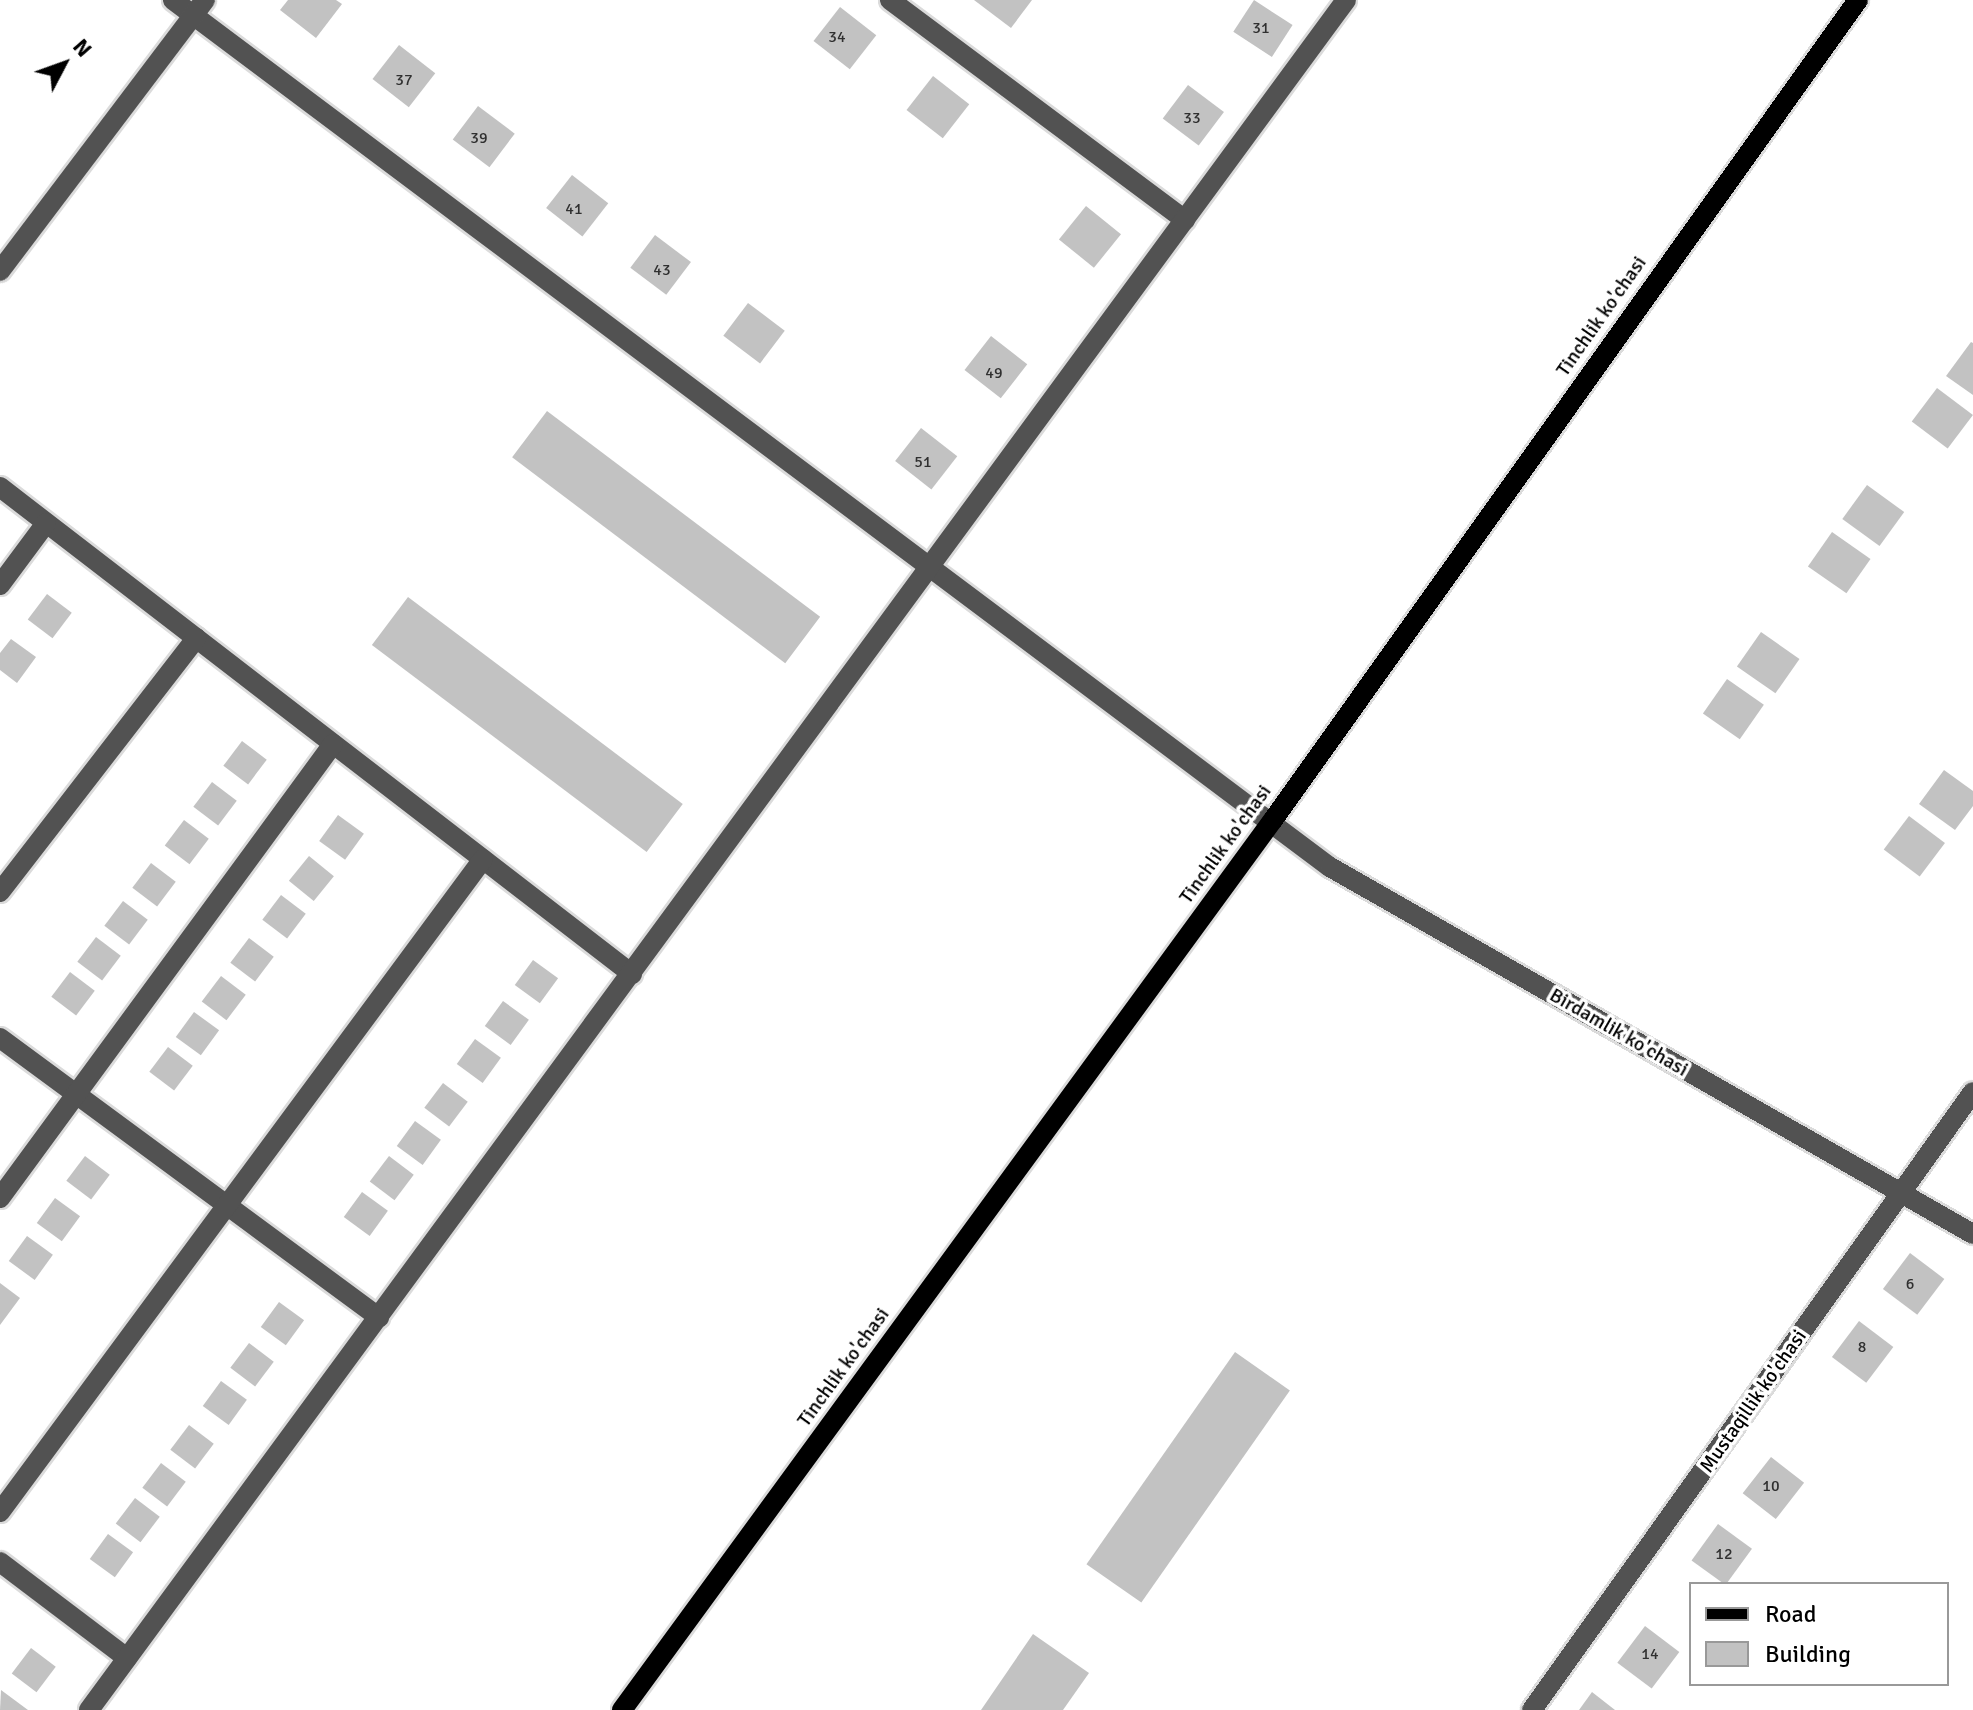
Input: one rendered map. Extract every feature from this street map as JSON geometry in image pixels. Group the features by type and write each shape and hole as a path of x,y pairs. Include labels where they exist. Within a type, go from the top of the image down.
{"main road":[{"name":"Tinchlik ko'chasi","path":"622,1710 1273,820 1858,0"}],"street":[{"name":"Birdamlik ko'chasi","path":"173,0 199,8 931,566 1273,820 1330,867 1973,1234"},
{"path":"890,0 1185,220"},
{"path":"89,1710 1346,0"},
{"path":"0,271 199,8"},
{"path":"0,487 632,974"},
{"path":"0,585 46,523"},
{"path":"0,892 196,638"},
{"path":"0,1198 333,744"},
{"path":"0,1512 483,859"},
{"path":"0,1038 379,1317"},
{"name":"Mustaqillik ko'chasi","path":"1532,1710 1973,1092"},
{"path":"0,1562 127,1658"}],"building":[{"path":"288,0 336,0 342,4 316,38 280,10"},
{"path":"974,0 1032,0 1011,28"},
{"path":"1254,0 1293,25 1272,57 1233,32"},
{"path":"840,7 876,35 850,69 814,41"},
{"path":"399,45 435,73 409,107 373,79"},
{"path":"933,76 969,104 943,138 907,110"},
{"path":"1188,85 1224,112 1199,146 1163,119"},
{"path":"478,106 515,134 489,167 453,140"},
{"path":"572,175 608,203 582,236 546,208"},
{"path":"1086,206 1121,234 1094,268 1059,239"},
{"path":"655,235 691,262 666,295 630,268"},
{"path":"748,303 785,331 760,363 723,336"},
{"path":"991,336 1027,364 1001,398 965,370"},
{"path":"1973,343 1973,395 1946,376"},
{"path":"1937,388 1973,415 1948,449 1912,422"},
{"path":"547,411 820,617 785,663 512,457"},
{"path":"921,428 957,456 931,489 895,461"},
{"path":"1867,485 1904,512 1880,546 1842,519"},
{"path":"1832,532 1871,559 1846,593 1808,566"},
{"path":"47,594 72,613 52,638 28,620"},
{"path":"408,597 683,804 647,852 372,645"},
{"path":"1761,632 1800,659 1775,693 1737,666"},
{"path":"11,639 36,657 17,683 0,670 0,653"},
{"path":"1727,679 1764,705 1740,739 1703,713"},
{"path":"242,741 267,760 248,784 223,766"},
{"path":"1944,770 1973,791 1973,806 1955,830 1919,804"},
{"path":"212,782 237,801 218,825 193,807"},
{"path":"338,815 364,834 345,860 319,841"},
{"path":"1909,816 1945,843 1920,877 1884,850"},
{"path":"184,820 209,839 189,864 165,846"},
{"path":"309,856 334,876 314,901 289,881"},
{"path":"151,863 176,882 157,906 132,888"},
{"path":"281,895 306,914 287,938 262,920"},
{"path":"123,901 148,920 129,944 104,926"},
{"path":"96,937 121,956 102,980 77,962"},
{"path":"249,938 274,957 255,981 230,963"},
{"path":"533,960 558,978 540,1003 515,985"},
{"path":"70,972 95,991 76,1015 51,997"},
{"path":"221,976 246,995 226,1020 202,1002"},
{"path":"503,1001 529,1020 511,1045 485,1026"},
{"path":"194,1012 219,1030 201,1055 176,1037"},
{"path":"475,1039 501,1058 483,1083 457,1064"},
{"path":"168,1047 193,1066 174,1090 149,1072"},
{"path":"443,1083 468,1102 449,1126 424,1108"},
{"path":"415,1121 441,1140 423,1165 397,1146"},
{"path":"85,1156 110,1175 91,1199 66,1181"},
{"path":"389,1156 414,1175 394,1200 370,1182"},
{"path":"362,1192 388,1211 370,1236 344,1217"},
{"path":"55,1198 80,1216 62,1241 37,1223"},
{"path":"27,1236 53,1255 35,1280 9,1261"},
{"path":"1910,1253 1944,1279 1917,1315 1883,1289"},
{"path":"0,1283 20,1298 0,1325"},
{"path":"279,1302 304,1320 286,1345 261,1327"},
{"path":"1859,1321 1893,1347 1866,1383 1832,1357"},
{"path":"249,1343 274,1362 255,1386 230,1368"},
{"path":"1235,1352 1290,1390 1141,1603 1086,1564"},
{"path":"221,1381 247,1400 229,1425 203,1406"},
{"path":"189,1425 214,1444 195,1468 170,1450"},
{"path":"1771,1457 1804,1483 1776,1519 1743,1493"},
{"path":"161,1463 186,1482 167,1506 142,1488"},
{"path":"135,1498 160,1517 140,1542 116,1524"},
{"path":"1718,1524 1752,1549 1728,1582 1721,1582 1692,1560"},
{"path":"108,1534 133,1552 115,1577 90,1559"},
{"path":"1645,1626 1679,1652 1652,1689 1617,1663"},
{"path":"1033,1634 1089,1673 1063,1710 981,1710"},
{"path":"31,1648 56,1667 36,1692 12,1674"},
{"path":"1,1690 28,1710 0,1710"},
{"path":"1592,1692 1615,1710 1579,1710"}]}
